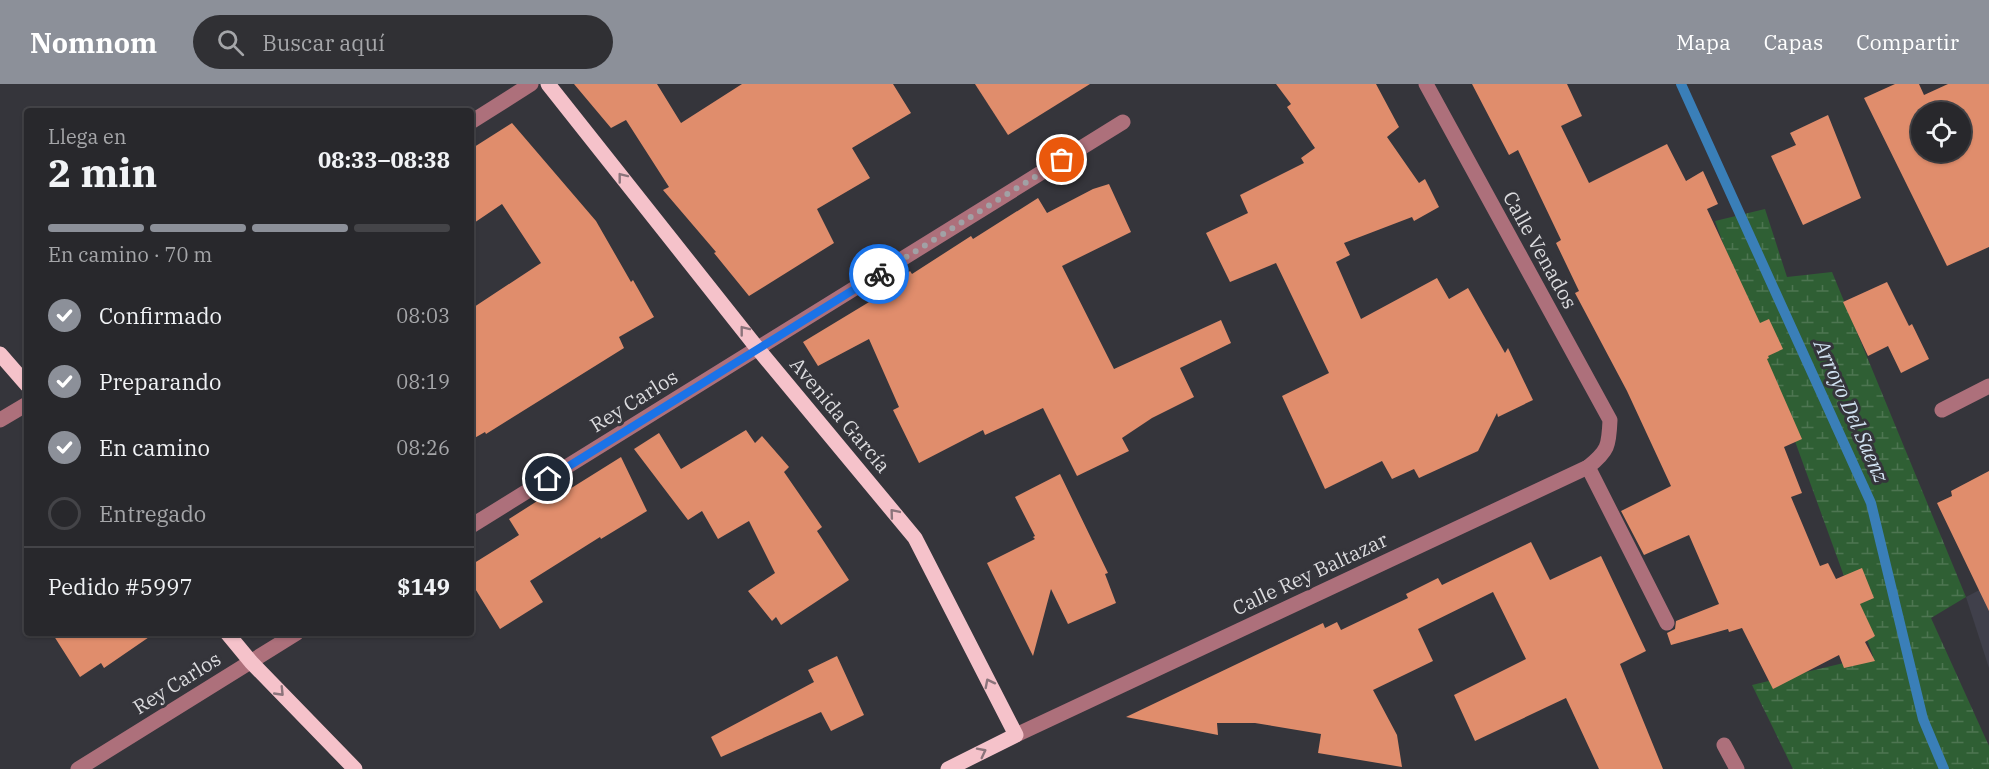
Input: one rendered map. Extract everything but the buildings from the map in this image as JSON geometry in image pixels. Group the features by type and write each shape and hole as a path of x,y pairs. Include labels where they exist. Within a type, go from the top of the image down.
{"main road":[{"name":"Avenida García","path":"548,84 758,349 915,538 1016,735"},
{"path":"0,354 24,382"},
{"path":"229,636 250,662 355,769"},
{"path":"948,769 1016,735"}],"street":[{"path":"474,120 531,84"},
{"name":"Calle Venados","path":"1425,84 1610,420 1609,438"},
{"name":"Rey Carlos","path":"474,524 1122,122"},
{"path":"1942,410 1989,386"},
{"path":"0,420 24,406"},
{"name":"Calle Rey Baltazar","path":"1016,735 1588,468 1604,455 1609,438"},
{"path":"1588,468 1667,623"},
{"name":"Rey Carlos","path":"78,769 292,636"},
{"path":"1724,745 1737,769"}],"shaded area":[{"path":"1989,585 1989,668 1966,597"}],"green space":[{"path":"1765,209 1787,277 1832,272 1966,597 1931,618 1989,746 1989,769 1793,769 1752,685 1873,656 1715,221"}],"waterway":[{"name":"Arroyo Del Saenz","path":"1681,84 1871,503 1923,719 1944,769"}],"way so far":[{"path":"879,274 1062,160"}],"route":[{"path":"548,479 879,274"}]}
